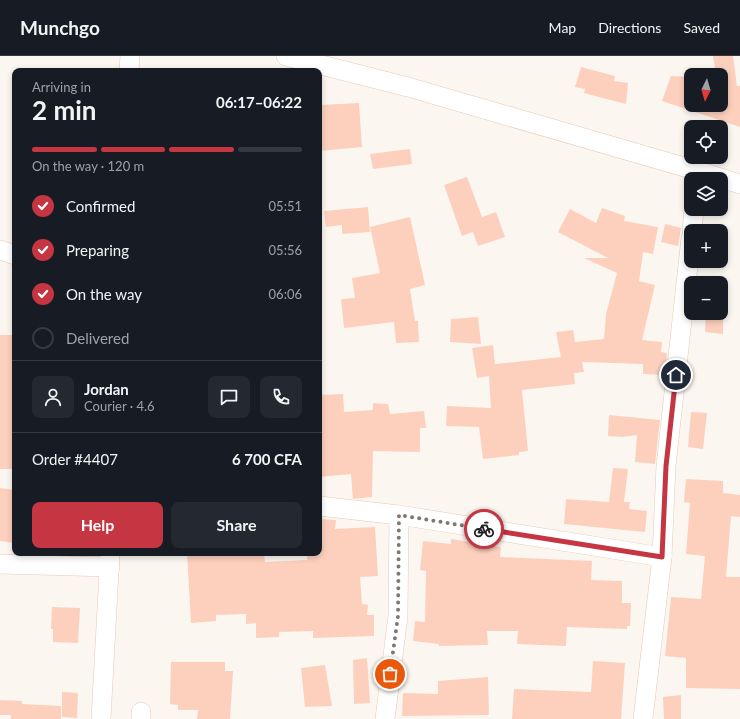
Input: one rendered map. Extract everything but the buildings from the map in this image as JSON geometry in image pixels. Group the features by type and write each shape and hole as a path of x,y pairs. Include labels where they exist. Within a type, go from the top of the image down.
{"street":[{"path":"129,68 130,56"},
{"path":"286,56 408,87 688,172"},
{"path":"728,181 740,184"},
{"path":"0,250 12,254"},
{"path":"643,719 662,557 666,466 688,268"},
{"path":"322,506 399,515 662,557"},
{"path":"385,719 398,616 399,515"},
{"path":"0,564 110,560 102,719"}],"way so far":[{"path":"390,674 398,616 399,515 484,529"}],"route":[{"path":"484,529 662,557 666,466 676,375"}]}
